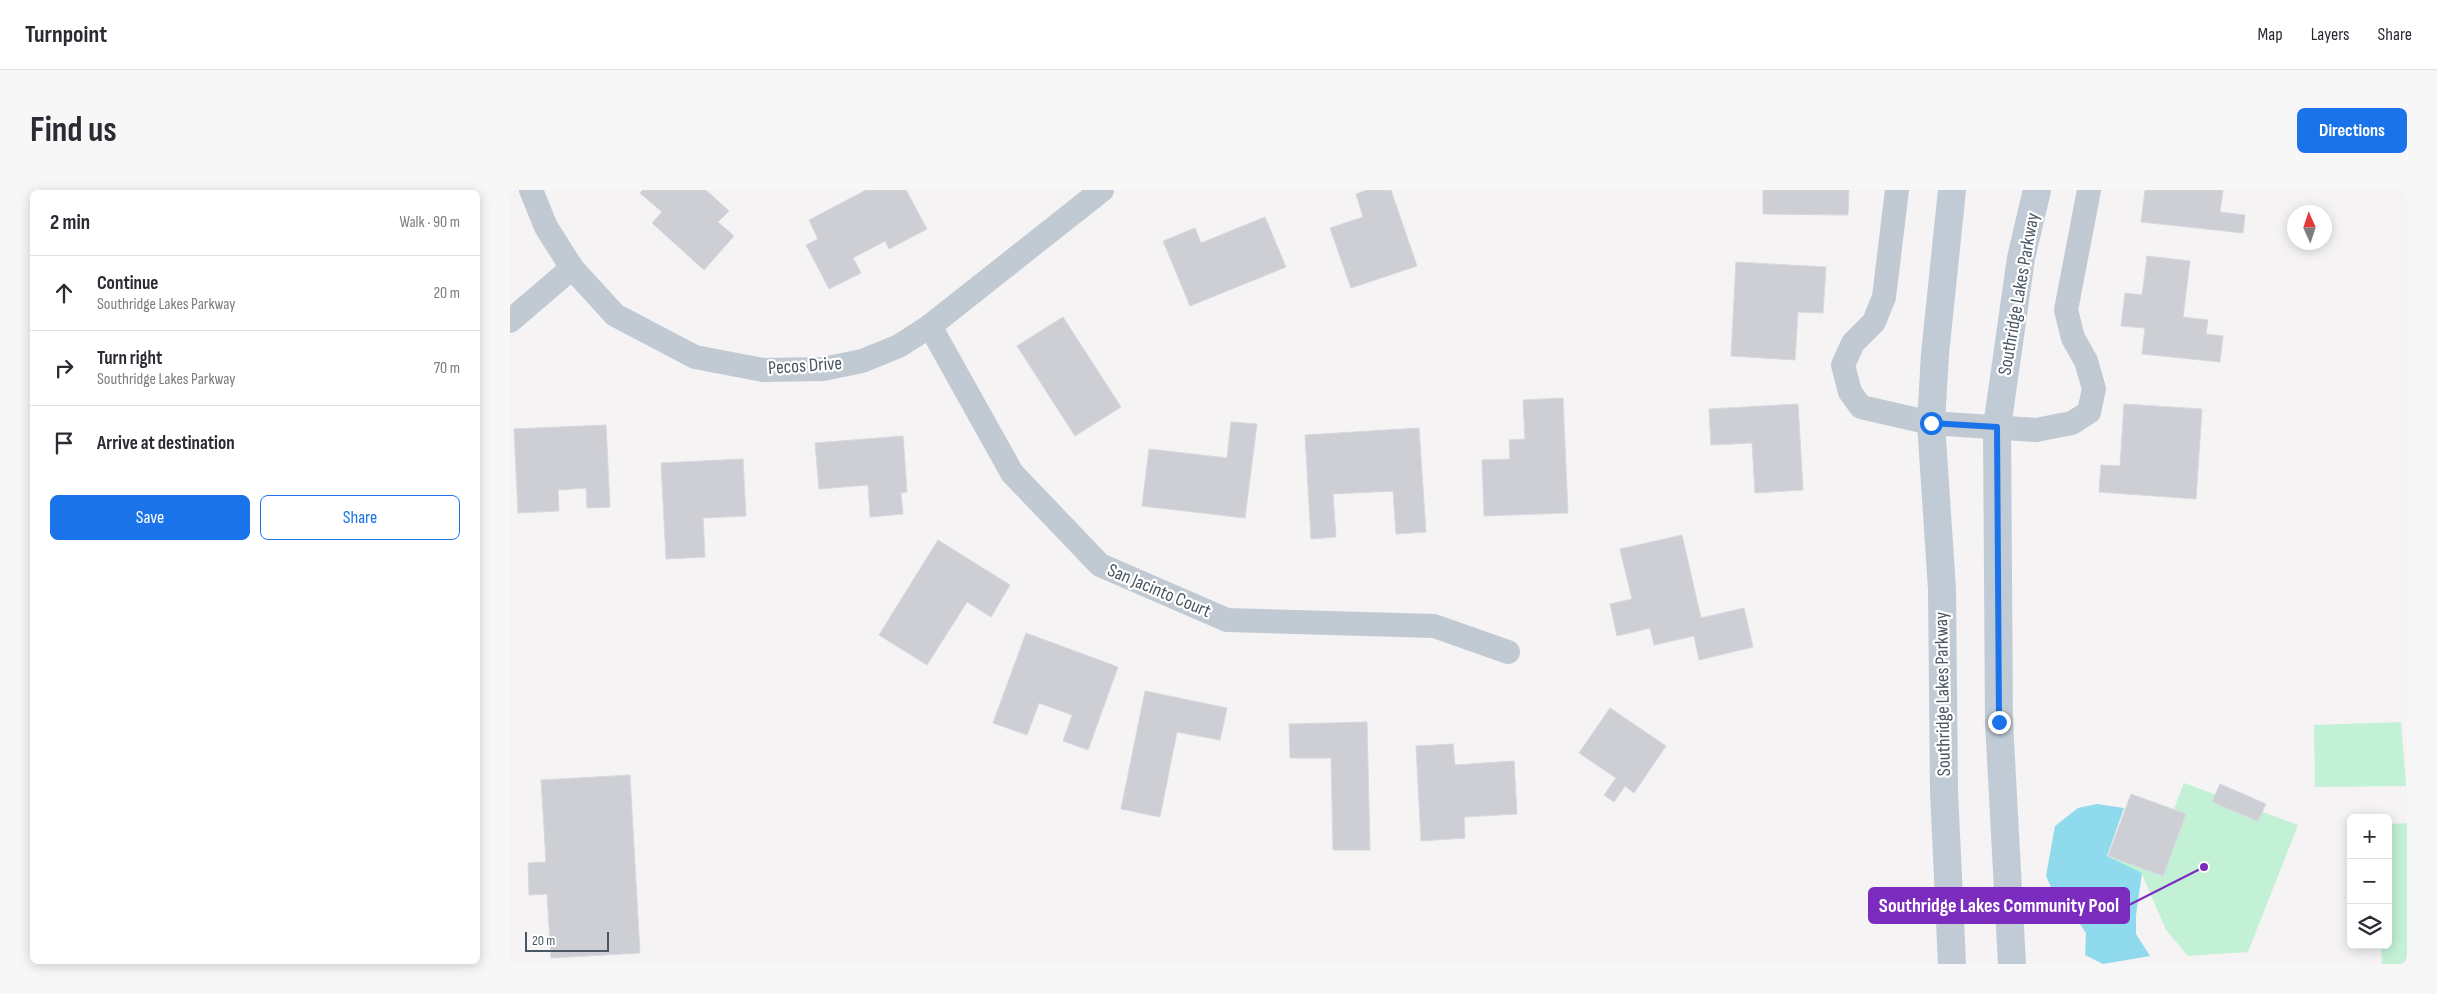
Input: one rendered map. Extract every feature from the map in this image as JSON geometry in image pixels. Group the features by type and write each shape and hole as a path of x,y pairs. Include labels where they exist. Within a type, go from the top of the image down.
{"street":[{"name":"Pecos Drive","path":"531,190 546,227 572,268 615,316 695,357 763,370 823,369 862,361 899,346 930,326 1102,190"},
{"path":"1896,190 1884,297 1874,322 1853,343 1843,365 1850,392 1861,407 1931,423 2036,430 2072,423 2089,412 2094,389 2086,361 2073,338 2066,310 2089,190"},
{"name":"Southridge Lakes Parkway","path":"1952,190 1935,354 1931,423 1942,589 1944,790 1952,964"},
{"name":"Southridge Lakes Parkway","path":"2012,964 1999,722 1997,427 2021,258 2037,190"},
{"path":"510,321 572,268"},
{"name":"San Jacinto Court","path":"930,326 1012,472 1100,565 1227,620 1434,626 1508,652"}],"green space":[{"path":"2401,722 2406,786 2315,787 2314,725"},
{"path":"2184,783 2298,825 2248,952 2188,956 2166,930 2142,874 2113,861 2137,799 2173,811"},
{"path":"2407,823 2407,964 2382,964 2381,949 2392,949 2392,824"}],"water":[{"path":"2097,804 2124,808 2107,856 2142,873 2136,915 2136,934 2150,956 2103,964 2085,955 2086,933 2075,917 2057,901 2046,876 2055,826 2078,808"}],"building":[{"path":"643,190 706,190 729,211 718,222 734,236 704,270 652,223 662,212 640,193"},
{"path":"866,190 906,190 927,229 889,249 885,241 853,258 861,273 829,289 806,245 818,239 809,220"},
{"path":"1367,190 1391,190 1417,266 1351,288 1330,228 1363,217 1356,194"},
{"path":"1763,190 1849,190 1848,215 1763,214"},
{"path":"2145,190 2223,190 2220,212 2245,215 2243,233 2141,222"},
{"path":"1265,217 1286,267 1190,306 1163,241 1195,228 1201,243"},
{"path":"2147,256 2190,261 2183,317 2208,320 2206,334 2223,336 2220,362 2142,354 2145,328 2121,326 2125,293 2142,295"},
{"path":"1736,262 1826,267 1823,313 1798,312 1795,360 1731,356"},
{"path":"1063,317 1121,407 1075,436 1017,346"},
{"path":"1563,398 1568,513 1484,516 1482,460 1510,459 1509,440 1525,439 1523,400"},
{"path":"1798,404 1803,490 1755,493 1752,443 1711,445 1709,409"},
{"path":"2124,404 2202,409 2196,499 2099,492 2101,465 2120,466"},
{"path":"1231,422 1257,424 1245,518 1142,506 1149,449 1227,458"},
{"path":"606,425 610,507 587,508 586,488 558,490 559,511 518,513 514,429"},
{"path":"1419,428 1426,532 1396,534 1393,491 1333,494 1336,537 1311,539 1305,435"},
{"path":"903,436 907,492 901,493 903,514 870,517 868,485 819,489 815,443"},
{"path":"743,459 746,516 703,518 705,557 666,559 661,463"},
{"path":"1682,535 1701,618 1744,608 1753,647 1699,660 1694,636 1654,645 1650,628 1617,636 1610,604 1632,599 1620,549"},
{"path":"938,540 1010,585 991,617 967,602 927,665 879,635"},
{"path":"1026,633 1118,667 1088,750 1063,741 1072,715 1039,703 1027,735 993,723"},
{"path":"1145,691 1227,708 1220,740 1177,732 1160,817 1121,809"},
{"path":"1610,708 1666,746 1634,793 1625,786 1614,802 1604,795 1616,778 1579,753"},
{"path":"1367,722 1370,850 1333,850 1331,758 1290,758 1289,724"},
{"path":"1453,744 1455,765 1514,761 1517,814 1464,817 1465,838 1421,841 1416,746"},
{"path":"630,775 640,953 551,958 547,894 529,895 528,863 546,862 541,780"},
{"path":"2220,784 2266,804 2258,821 2212,802"},
{"path":"2131,794 2186,814 2163,876 2108,856"}],"place":[{"name":"Southridge Lakes Community Pool","path":"2204,867"}],"route":[{"path":"1931,423 1997,427 1999,722"}]}
